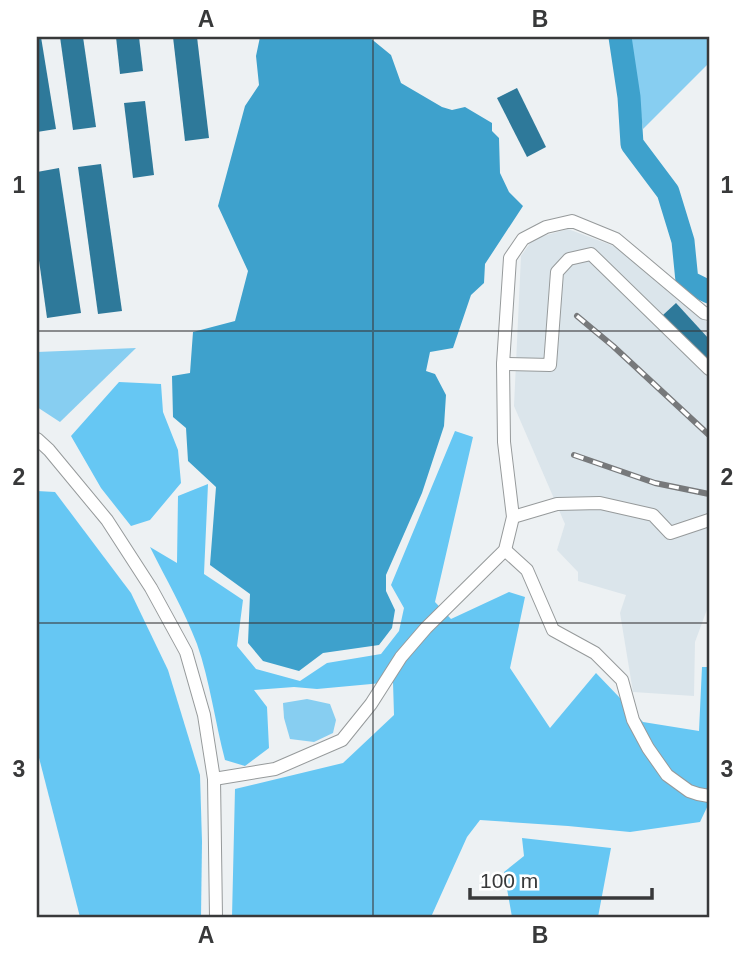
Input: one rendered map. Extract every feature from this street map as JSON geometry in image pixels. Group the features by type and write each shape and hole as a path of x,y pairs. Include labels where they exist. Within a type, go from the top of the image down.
{"street":[{"path":"214,779 275,769 342,740 418,637 505,550 513,517 504,442 503,364 510,258 523,239 546,227 572,222 616,239 704,313 709,314"},
{"path":"503,364 550,365 557,272 569,259 591,254 709,369"},
{"path":"37,439 107,520 152,588 186,652 204,715 214,779 216,917"},
{"path":"513,517 557,504 600,503 653,515 670,533 709,520"},
{"path":"505,550 527,570 553,630 595,653 622,680 633,720 667,775 689,791 708,796"}],"shaded area":[{"path":"260,37 369,37 391,55 401,83 442,107 452,110 465,107 492,123 492,131 499,138 500,173 509,192 523,206 485,264 484,283 471,295 453,348 430,352 426,371 435,374 446,395 444,426 422,493 386,575 386,591 395,610 392,628 379,645 323,653 299,671 263,661 248,643 250,594 210,565 216,487 188,461 186,428 173,417 172,376 190,373 193,332 235,321 248,271 218,206 245,106 259,85 256,56"},
{"path":"630,37 709,37 709,63 643,129"},
{"path":"568,229 619,248 667,284 709,324 709,604 695,642 694,696 633,692 620,613 626,595 578,581 578,572 557,550 565,524 514,406 521,256 533,239"},
{"path":"136,348 60,422 37,407 37,352"},
{"path":"119,382 161,384 163,412 178,450 181,483 150,520 131,526 101,488 71,436"},
{"path":"455,431 473,437 435,602 451,619 509,592 525,597 510,668 550,728 596,673 643,722 699,731 702,667 709,667 709,803 700,822 630,832 480,820 467,837 431,917 232,917 235,789 343,763 394,715 393,682 317,689 294,687 254,690 267,707 269,748 245,766 225,760 197,644 150,547 177,563 178,496 208,484 204,574 243,600 237,646 256,669 300,681 327,663 381,654 399,631 404,608 391,585"},
{"path":"37,491 55,492 131,593 168,670 200,775 201,917 80,917 37,750"},
{"path":"307,699 330,704 336,720 333,733 314,742 290,739 284,718 283,703"},
{"path":"522,838 611,848 598,917 512,917 504,872 524,856"}],"building":[{"path":"37,37 41,37 56,129 37,132"},
{"path":"60,37 83,37 96,127 73,130"},
{"path":"116,37 139,37 143,71 120,74"},
{"path":"173,37 197,37 209,138 185,141"},
{"path":"517,88 546,147 527,157 497,98"},
{"path":"145,101 154,175 133,178 124,103"},
{"path":"101,164 122,311 98,314 78,167"},
{"path":"59,168 81,313 47,318 37,246 37,172"},
{"path":"676,303 709,339 709,363 663,315"}],"waterway":[{"path":"620,37 629,97 632,144 668,192 683,241 687,281 709,292"}],"railway":[{"path":"577,316 709,435"},
{"path":"574,455 655,483 709,494"}]}
